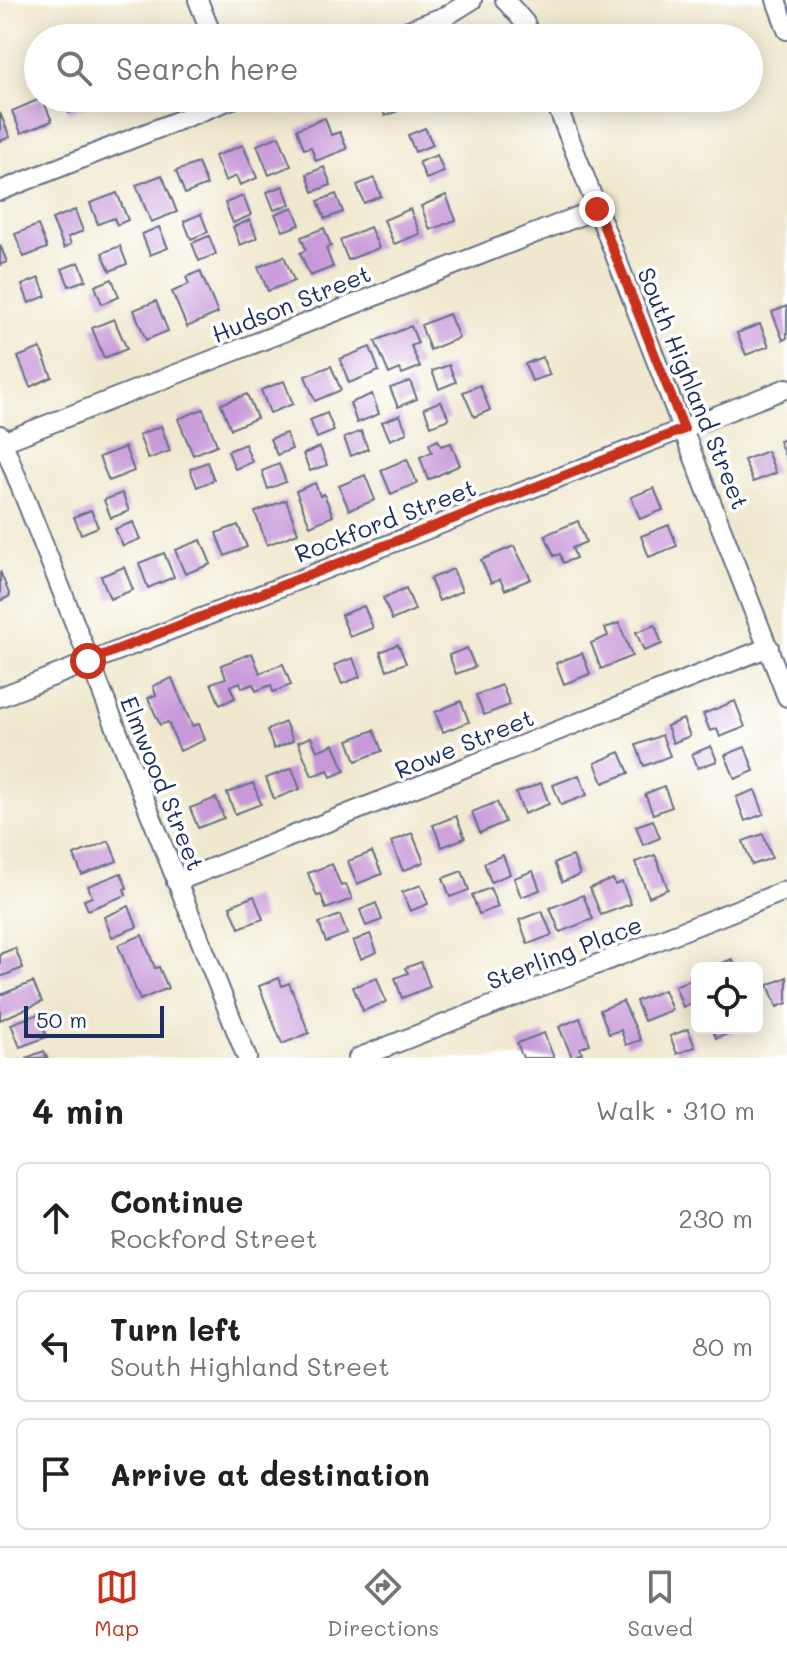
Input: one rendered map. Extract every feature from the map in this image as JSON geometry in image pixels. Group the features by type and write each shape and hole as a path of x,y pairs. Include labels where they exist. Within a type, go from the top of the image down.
{"street":[{"path":"198,0 207,24"},
{"path":"425,24 448,15 472,0"},
{"path":"505,0 525,24"},
{"path":"776,0 787,30"},
{"path":"0,191 200,112"},
{"name":"South Highland Street","path":"559,112 787,697"},
{"name":"Hudson Street","path":"1,439 597,209"},
{"name":"Rockford Street","path":"0,697 787,388"},
{"name":"Elmwood Street","path":"1,439 247,1058"},
{"name":"Rowe Street","path":"176,882 769,647"},
{"name":"Sterling Place","path":"358,1058 787,890"}],"building":[{"path":"24,106 24,112 48,112 52,121 21,133 12,111"},
{"path":"0,113 10,137 0,141"},
{"path":"325,118 331,135 340,132 347,149 316,161 311,147 304,149 297,129"},
{"path":"425,128 433,145 415,152 408,135"},
{"path":"279,136 291,166 269,175 257,145"},
{"path":"243,145 257,178 240,185 236,176 225,181 215,156"},
{"path":"437,155 444,172 426,179 419,162"},
{"path":"198,163 207,185 185,194 176,171"},
{"path":"324,167 331,185 313,192 307,174"},
{"path":"162,175 177,212 151,222 136,185"},
{"path":"374,178 381,196 364,203 357,185"},
{"path":"283,186 290,204 274,210 267,192"},
{"path":"117,193 128,220 117,225 114,218 98,224 90,203"},
{"path":"336,194 343,212 325,219 318,201"},
{"path":"446,195 456,220 430,230 421,206"},
{"path":"243,196 251,215 233,223 225,203"},
{"path":"293,207 300,225 283,231 275,214"},
{"path":"410,209 420,234 394,244 384,220"},
{"path":"75,210 83,231 68,237 71,244 64,248 52,219"},
{"path":"201,214 208,232 191,239 184,221"},
{"path":"250,220 257,238 240,245 233,227"},
{"path":"38,225 47,248 24,257 15,234"},
{"path":"159,227 168,248 150,255 142,234"},
{"path":"370,227 379,248 348,260 340,240"},
{"path":"324,228 331,246 326,248 333,267 310,276 300,253 306,250 301,237"},
{"path":"209,236 216,254 199,261 192,243"},
{"path":"0,245 7,262 0,265"},
{"path":"120,246 127,264 110,271 102,253"},
{"path":"284,256 294,281 268,291 258,267"},
{"path":"79,262 86,280 69,286 62,269"},
{"path":"200,271 218,313 187,327 172,292 189,284 186,277"},
{"path":"39,278 46,296 29,303 22,285"},
{"path":"112,279 119,297 102,304 95,286"},
{"path":"156,301 168,331 146,340 134,310"},
{"path":"787,306 787,338 783,340 772,312"},
{"path":"449,314 459,338 430,350 421,325"},
{"path":"114,319 127,349 104,358 92,328"},
{"path":"760,324 769,346 746,355 737,333"},
{"path":"411,326 418,343 411,346 420,367 402,374 400,369 389,374 375,341"},
{"path":"370,347 379,371 349,383 340,359"},
{"path":"40,348 52,377 30,387 18,357"},
{"path":"542,357 550,375 532,381 525,364"},
{"path":"449,365 456,382 439,389 432,371"},
{"path":"331,366 341,390 315,401 305,376"},
{"path":"284,381 293,404 270,413 261,390"},
{"path":"410,381 417,399 398,407 390,388"},
{"path":"480,385 490,410 474,417 463,392"},
{"path":"247,394 257,418 231,429 221,404"},
{"path":"372,394 379,414 357,423 350,403"},
{"path":"441,401 449,419 431,426 424,408"},
{"path":"203,409 217,445 193,455 178,419"},
{"path":"327,413 334,431 317,438 310,420"},
{"path":"400,415 407,433 390,440 382,422"},
{"path":"161,426 170,451 148,459 139,435"},
{"path":"361,431 368,449 351,456 344,438"},
{"path":"286,433 292,449 277,455 270,439"},
{"path":"787,438 787,461 779,441"},
{"path":"438,440 441,446 451,443 460,465 428,480 420,457 432,452 429,444"},
{"path":"245,444 252,462 235,469 228,451"},
{"path":"125,447 134,471 109,481 99,457"},
{"path":"320,447 327,465 310,471 303,454"},
{"path":"767,451 776,473 753,482 744,460"},
{"path":"407,459 417,483 391,494 381,470"},
{"path":"207,462 214,480 197,487 190,469"},
{"path":"279,464 286,482 268,489 262,471"},
{"path":"365,475 375,500 349,510 339,486"},
{"path":"315,483 320,496 324,494 333,516 310,526 296,491"},
{"path":"654,488 663,510 640,519 631,497"},
{"path":"122,493 129,511 111,518 104,500"},
{"path":"286,500 298,533 267,545 255,512"},
{"path":"91,510 98,527 81,534 74,517"},
{"path":"578,521 586,542 572,548 576,558 563,563 560,554 554,556 545,535"},
{"path":"133,522 140,539 123,546 115,529"},
{"path":"238,525 247,547 225,556 216,533"},
{"path":"669,525 677,546 649,557 641,536"},
{"path":"201,540 211,564 185,574 175,550"},
{"path":"514,546 531,579 505,590 500,579 491,583 481,560"},
{"path":"164,553 174,577 148,588 139,563"},
{"path":"124,567 133,590 110,599 101,576"},
{"path":"453,569 462,591 439,601 430,579"},
{"path":"0,571 10,596 0,601"},
{"path":"406,588 415,610 392,620 383,598"},
{"path":"364,606 373,628 350,637 341,615"},
{"path":"619,623 632,656 601,669 591,643 608,636 605,628"},
{"path":"655,625 662,644 644,651 636,632"},
{"path":"398,644 406,663 387,670 380,652"},
{"path":"467,648 475,667 456,674 449,655"},
{"path":"252,653 260,673 283,664 291,685 273,692 271,685 256,691 253,684 242,688 240,682 230,686 235,698 220,705 211,683 226,678 221,665"},
{"path":"582,653 590,674 564,684 556,663"},
{"path":"353,658 360,677 342,684 334,665"},
{"path":"172,678 192,726 199,724 205,740 180,751 168,722 160,725 148,698 156,695 153,686"},
{"path":"502,685 510,705 484,715 476,695"},
{"path":"461,701 469,722 443,732 435,712"},
{"path":"735,701 745,727 720,737 717,729 710,731 703,714"},
{"path":"683,719 690,736 673,743 667,726"},
{"path":"285,722 293,741 274,749 267,730"},
{"path":"374,730 382,751 356,761 348,740"},
{"path":"662,735 670,756 644,766 636,745"},
{"path":"311,737 317,751 334,744 345,771 331,777 328,770 312,776 298,742"},
{"path":"711,746 717,761 698,768 692,754"},
{"path":"745,747 754,771 735,779 725,755"},
{"path":"620,752 629,773 603,783 595,763"},
{"path":"292,768 300,789 274,799 266,778"},
{"path":"579,775 587,795 561,805 553,785"},
{"path":"253,783 261,804 235,814 227,793"},
{"path":"541,783 549,804 524,814 516,793"},
{"path":"664,786 672,807 653,814 645,794"},
{"path":"755,790 764,814 745,821 736,797"},
{"path":"216,798 224,818 198,828 190,808"},
{"path":"497,802 505,822 480,833 472,812"},
{"path":"456,816 465,838 442,847 433,825"},
{"path":"653,820 660,838 643,845 636,826"},
{"path":"412,833 424,862 403,871 391,842"},
{"path":"763,834 772,858 752,865 743,841"},
{"path":"109,841 117,861 82,875 74,855"},
{"path":"372,852 382,874 357,884 348,861"},
{"path":"503,855 510,874 491,882 484,863"},
{"path":"655,855 668,889 649,897 635,862"},
{"path":"573,856 580,875 562,882 554,863"},
{"path":"332,864 341,886 346,884 352,899 326,909 308,873"},
{"path":"462,871 469,890 450,897 443,878"},
{"path":"533,871 540,890 521,897 514,878"},
{"path":"121,873 127,888 124,889 126,895 88,910 84,900 92,897 88,886"},
{"path":"613,879 615,885 622,882 631,904 601,915 590,888"},
{"path":"421,885 428,904 410,911 402,892"},
{"path":"490,888 498,907 479,914 472,895"},
{"path":"583,895 593,919 560,932 550,908"},
{"path":"254,896 263,919 239,928 230,906"},
{"path":"376,903 382,920 366,926 360,910"},
{"path":"129,906 137,927 112,937 104,917"},
{"path":"542,911 552,935 528,944 519,920"},
{"path":"340,915 347,934 326,942 319,923"},
{"path":"370,934 377,952 361,959 353,941"},
{"path":"142,935 155,968 159,967 168,988 140,1000 118,945"},
{"path":"15,948 23,968 0,977 0,954"},
{"path":"421,962 430,987 402,998 395,978 408,973 405,968"},
{"path":"787,977 787,1003 777,1007 768,985"},
{"path":"279,978 282,986 289,983 309,1033 282,1044 259,986"},
{"path":"377,978 386,1002 363,1011 353,987"},
{"path":"691,979 691,1004 683,1007 675,986"},
{"path":"33,982 42,1002 0,1020 0,995"},
{"path":"664,990 672,1010 644,1021 636,1001"},
{"path":"623,1001 641,1040 626,1045 621,1030 609,1034 600,1010"},
{"path":"38,1014 47,1037 20,1047 11,1024"},
{"path":"580,1018 590,1044 580,1048 582,1053 572,1057 559,1027"},
{"path":"688,1029 695,1047 677,1054 670,1036"},
{"path":"544,1033 554,1058 523,1058 517,1043"},
{"path":"44,1051 47,1058 26,1058"}],"route":[{"path":"88,661 684,429 597,209"}]}
